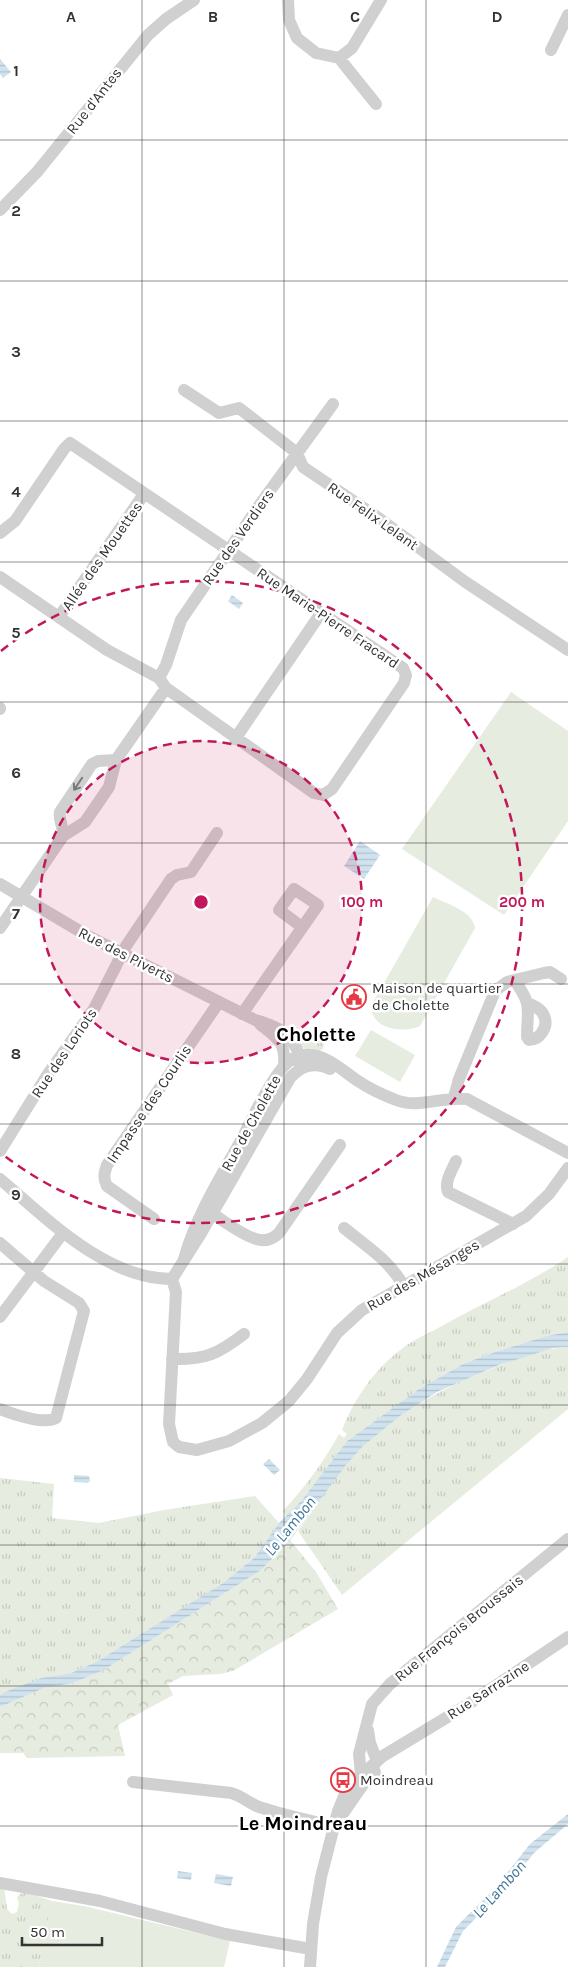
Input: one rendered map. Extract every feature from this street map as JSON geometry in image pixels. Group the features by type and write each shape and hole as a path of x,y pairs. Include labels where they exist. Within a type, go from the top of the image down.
{"street":[{"name":"Rue d'Antes","path":"0,210 37,172 148,35 166,19 194,0"},
{"path":"288,0 289,20 297,38 316,53 339,58 376,104"},
{"path":"339,58 352,48 381,0"},
{"path":"551,50 568,15"},
{"name":"Rue Felix Lelant","path":"184,390 219,413 239,408 297,453 303,468 380,519 464,581 568,650"},
{"name":"Rue des Verdiers","path":"0,928 20,896 64,836 85,822 109,788 116,760 162,683 181,620 333,404"},
{"name":"Rue Marie-Pierre Fracard","path":"0,532 6,530 15,521 70,443 403,668 406,675 404,683 332,789 323,795 314,793 235,739 162,683 107,650 0,577"},
{"name":"Allée des Mouettes","path":"59,617 144,494"},
{"path":"235,739 321,613"},
{"path":"64,836 60,812 92,764 98,761 116,760"},
{"name":"Rue des Loriots","path":"0,1150 45,1078 94,1010 122,953 171,878 191,872 218,833"},
{"name":"Rue des Piverts","path":"0,884 88,936 255,1020 277,1038 294,1060"},
{"path":"242,1014 302,927"},
{"path":"454,1097 458,1080 495,991 507,982 550,972 561,979"},
{"path":"515,980 525,994 528,1003"},
{"name":"Impasse des Courlis","path":"154,1218 107,1186 104,1180 104,1173 107,1165 219,1002"},
{"path":"294,1060 324,1067 360,1082 390,1098 408,1103 454,1097 466,1100 568,1153"},
{"name":"Rue de Cholette","path":"172,1280 290,1078 294,1060"},
{"name":"Rue de Cholette","path":"184,1259 191,1234 254,1114 294,1060"},
{"path":"212,1213 254,1238 267,1240 274,1237 279,1233 340,1145"},
{"path":"456,1160 447,1181 446,1188 448,1192 513,1224"},
{"name":"Rue des Mésanges","path":"172,1280 176,1292 169,1424 173,1442 179,1447 197,1450 214,1446 249,1431 274,1415 289,1401 306,1379 337,1333 362,1310 513,1224 540,1203 568,1168"},
{"path":"0,1179 63,1233 111,1263 150,1278 172,1280"},
{"path":"344,1228 394,1270 404,1285"},
{"path":"0,1317 63,1233"},
{"path":"0,1243 44,1281 79,1303 84,1310 56,1418 51,1421 44,1421 0,1409"},
{"path":"172,1359 214,1354 225,1349 244,1334"},
{"name":"Rue François Broussais","path":"371,1770 359,1754 372,1704 390,1684 568,1539"},
{"name":"Rue Sarrazine","path":"310,1967 316,1900 336,1824 371,1770 407,1743 568,1637"},
{"name":"Rue François Broussais","path":"367,1727 370,1743 371,1770"},
{"path":"133,1782 231,1793 241,1796 256,1806 274,1812 336,1824"},
{"path":"0,1883 100,1900 225,1934 311,1949"}],"green space":[{"path":"511,692 568,731 568,821 504,915 402,849"},
{"path":"433,897 465,913 470,917 475,928 420,1026 405,1029 388,1027 376,1019 372,1012 372,1004"},
{"path":"371,1030 415,1055 400,1082 355,1056"},
{"path":"306,1032 320,1036 324,1045 323,1049 311,1051 303,1048 299,1037"},
{"path":"568,1257 568,1332 546,1336 463,1364 419,1389 347,1441 302,1500 286,1516 283,1511 327,1455 339,1434 344,1438 347,1434 342,1430 359,1395 384,1364 416,1339 521,1285"},
{"path":"568,1347 568,1409 342,1595 298,1531 353,1456 373,1436 398,1417 439,1392 516,1359 555,1348"},
{"path":"0,1478 54,1484 52,1518 99,1523 164,1510 255,1496 279,1523 254,1558 223,1583 185,1608 98,1661 71,1673 41,1678 0,1695"},
{"path":"290,1540 316,1572 338,1609 233,1671 220,1674 183,1676 168,1684 173,1695 118,1725 125,1756 27,1758 23,1753 0,1753 0,1707 44,1688 73,1683 104,1670 261,1570"},
{"path":"0,1886 4,1886 7,1909 12,1914 17,1912 19,1903 17,1898 20,1894 26,1892 52,1901 39,1967 0,1967"},
{"path":"52,1901 84,1906 230,1941 224,1967 39,1967"}],"water":[{"path":"0,59 11,72 3,78 0,74"},
{"path":"232,595 243,603 239,609 228,601"},
{"path":"360,841 380,855 364,879 344,866"},
{"name":"Le Lambon","path":"568,1332 568,1347 553,1348 499,1365 437,1392 400,1416 363,1446 346,1465 290,1540 261,1570 104,1670 73,1683 44,1688 0,1707 0,1695 5,1692 41,1678 71,1673 98,1661 223,1583 254,1558 279,1523 302,1500 347,1441 419,1389 463,1364 546,1336"},
{"path":"269,1459 280,1470 274,1475 263,1464"},
{"path":"74,1475 89,1476 90,1481 88,1483 74,1482"},
{"name":"Le Lambon","path":"568,1814 568,1824 534,1853 506,1888 463,1931 445,1967 437,1967 456,1927 496,1887 530,1844"},
{"path":"178,1871 192,1873 191,1880 177,1878"},
{"path":"216,1874 233,1877 231,1886 214,1883"}],"place":[{"name":"Maison de quartier de Cholette","path":"354,997"},
{"name":"Moindreau","path":"343,1780"}],"district":[{"name":"Cholette","path":"316,1034"},
{"name":"Le Moindreau","path":"303,1823"}]}
